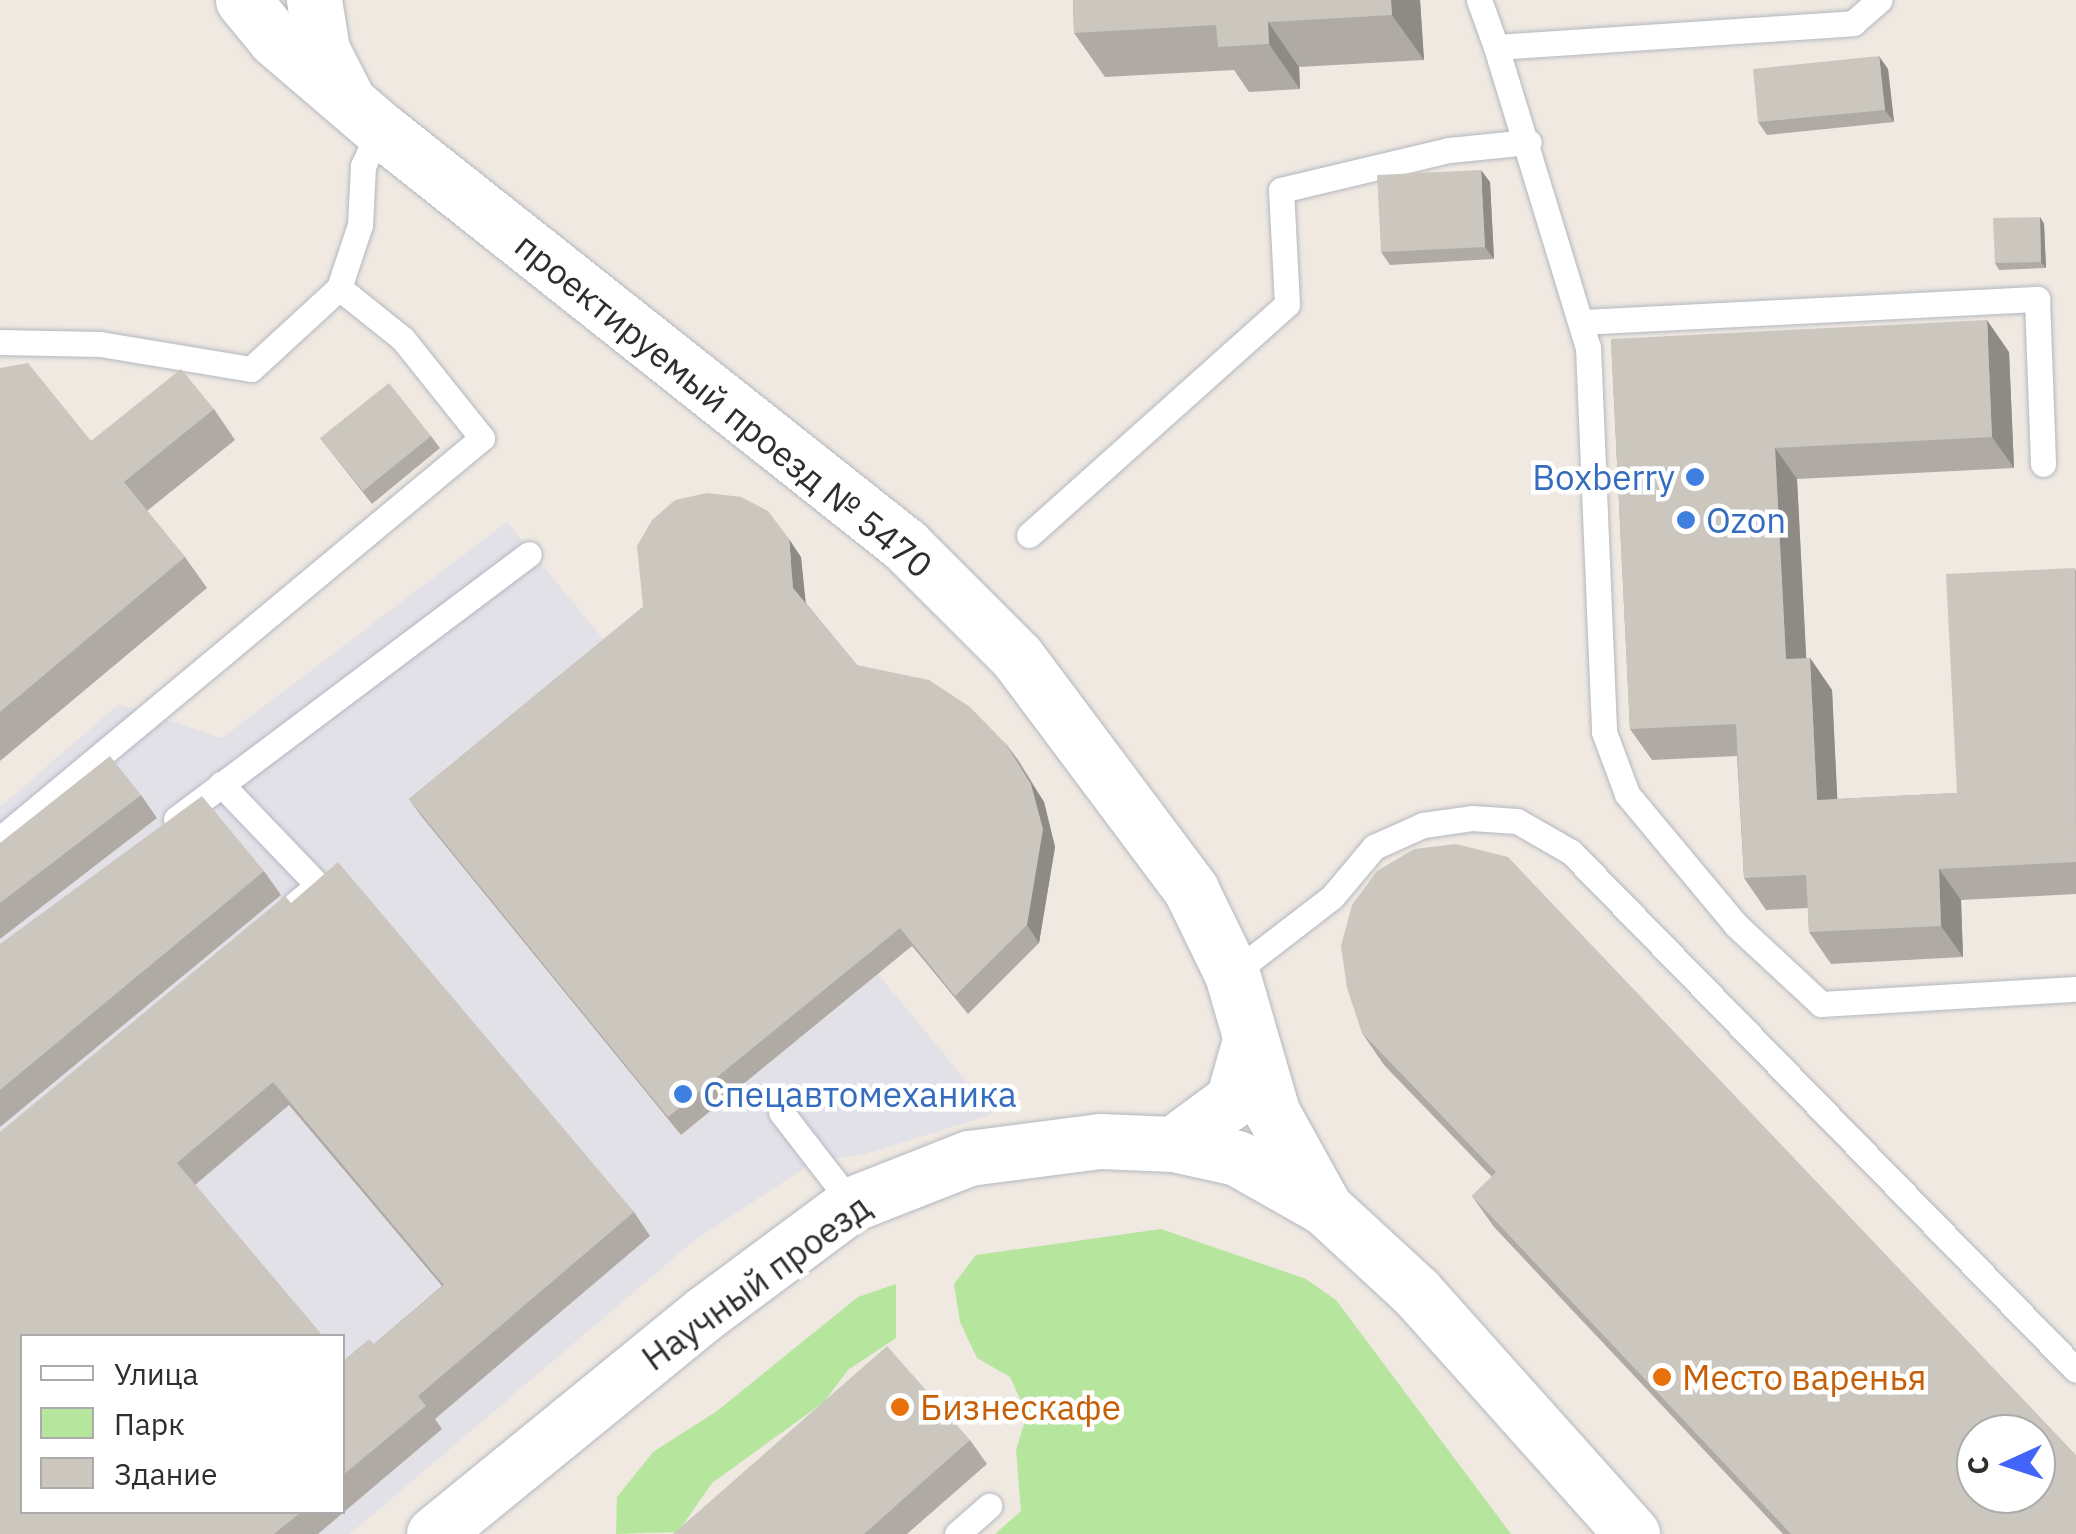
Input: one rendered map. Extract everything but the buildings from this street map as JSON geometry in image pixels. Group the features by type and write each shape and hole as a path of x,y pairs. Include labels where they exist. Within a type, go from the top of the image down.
{"street":[{"name":"проектируемый проезд № 5470","path":"243,0 276,39 364,115 904,544 1017,657 1191,890 1232,974 1249,1044 1272,1112 1325,1208"},
{"name":"проектируемый проезд № 5470","path":"314,0 322,50 364,115"},
{"name":"проектируемый проезд № 5470","path":"1173,1144 1233,1100 1249,1044"},
{"name":"Научный проезд","path":"434,1534 705,1313 852,1204 969,1158 1100,1141 1173,1144 1237,1158 1325,1208 1416,1292 1632,1534"}],"lane":[{"path":"1479,0 1529,142 1588,347 1604,732 1627,794 1736,925 1821,1004 2076,989"},
{"path":"1496,47 1853,23 1878,0"},
{"path":"0,342 100,344 251,368 339,288 360,225 364,115"},
{"path":"1029,535 1287,304 1281,190 1449,150 1529,142"},
{"path":"0,839 482,438 403,339 339,288"},
{"path":"1582,322 2036,299 2043,464"},
{"path":"148,842 529,554"},
{"path":"222,784 318,885 273,922"},
{"path":"1232,974 1332,897 1374,847 1423,825 1472,818 1517,821 1584,864 2076,1370"},
{"path":"781,1112 852,1204"},
{"path":"957,1534 989,1506"}],"shaded area":[{"path":"507,522 993,1114 863,1155 817,1160 695,1240 350,1534 0,1534 0,807 119,704 222,738"}],"green space":[{"path":"1161,1229 1306,1279 1336,1300 1511,1534 995,1534 1021,1511 1016,1450 1027,1414 1010,1377 977,1358 960,1322 954,1284 976,1255"},
{"path":"896,1284 896,1338 848,1370 824,1402 712,1483 678,1532 616,1534 617,1497 653,1452 717,1411 858,1297"}],"place":[{"name":"Boxberry","path":"1695,477"},
{"name":"Ozon","path":"1686,520"},
{"name":"Спецавтомеханика","path":"683,1094"},
{"name":"Место варенья","path":"1662,1377"},
{"name":"Бизнескафе","path":"900,1407"}]}
